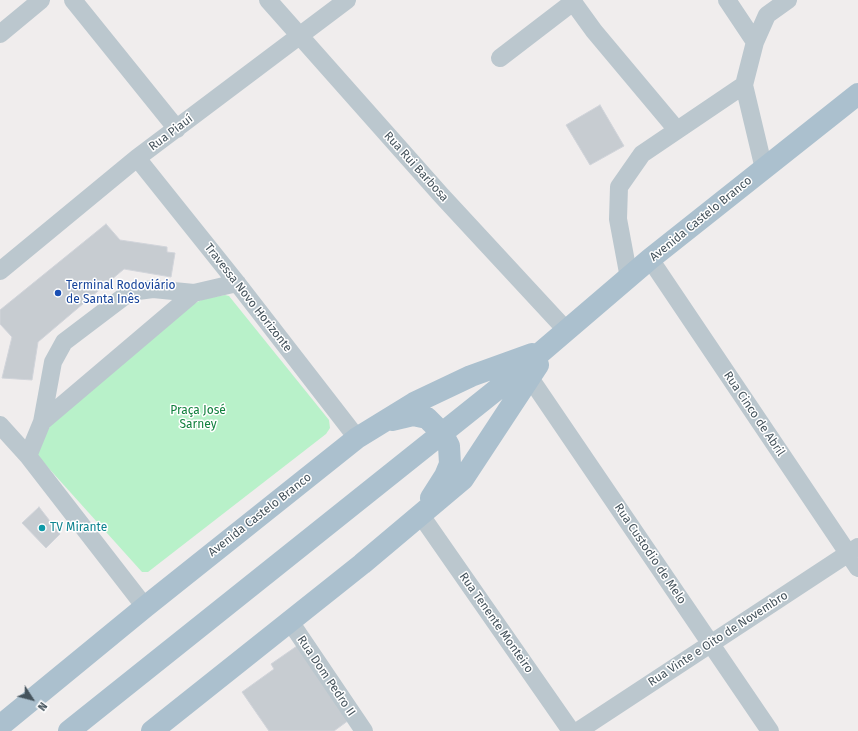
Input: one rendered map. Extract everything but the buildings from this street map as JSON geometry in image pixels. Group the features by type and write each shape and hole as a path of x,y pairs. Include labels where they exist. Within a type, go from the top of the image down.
{"main road":[{"name":"Avenida Castelo Branco","path":"69,731 548,348 650,259 858,94"},
{"name":"Avenida Castelo Branco","path":"0,726 145,606 357,438 414,403 471,376 548,348"},
{"name":"Avenida Castelo Branco","path":"158,729 289,620 362,564 463,479 530,378 548,348"},
{"path":"357,438 393,420 413,415 426,418 442,433 449,446 450,464 445,476 420,514"}],"street":[{"path":"0,34 41,0"},
{"path":"73,0 177,129"},
{"name":"Rua Rui Barbosa","path":"268,0 299,37 436,189 567,331"},
{"name":"Rua Piauí","path":"0,271 137,158 347,0"},
{"path":"727,0 755,42"},
{"path":"764,169 744,85 755,42 767,16 788,0"},
{"path":"500,58 573,1 594,31 677,130"},
{"path":"629,278 618,219 619,187 642,154 744,85"},
{"name":"Travessa Novo Horizonte","path":"137,158 237,283 357,438"},
{"name":"Rua Cinco de Abril","path":"650,259 853,550 858,568"},
{"path":"28,456 42,422 53,362 64,342 130,292 153,289 194,294 237,283"},
{"path":"42,422 194,294"},
{"name":"Rua Custodio de Melo","path":"530,378 770,731"},
{"path":"0,425 28,456 145,606"},
{"name":"Rua Tenente Monteiro","path":"420,514 571,731"},
{"name":"Rua Vinte e Oito de Novembro","path":"578,731 853,550"},
{"name":"Rua Dom Pedro II","path":"289,620 364,731"}],"green space":[{"name":"Praça José Sarney","path":"225,295 229,296 329,420 330,428 326,434 148,572 142,572 35,453 54,419 190,306 203,299"}],"place":[{"name":"Terminal Rodoviário de Santa Inês","path":"58,293"},
{"name":"TV Mirante","path":"42,528"}]}
